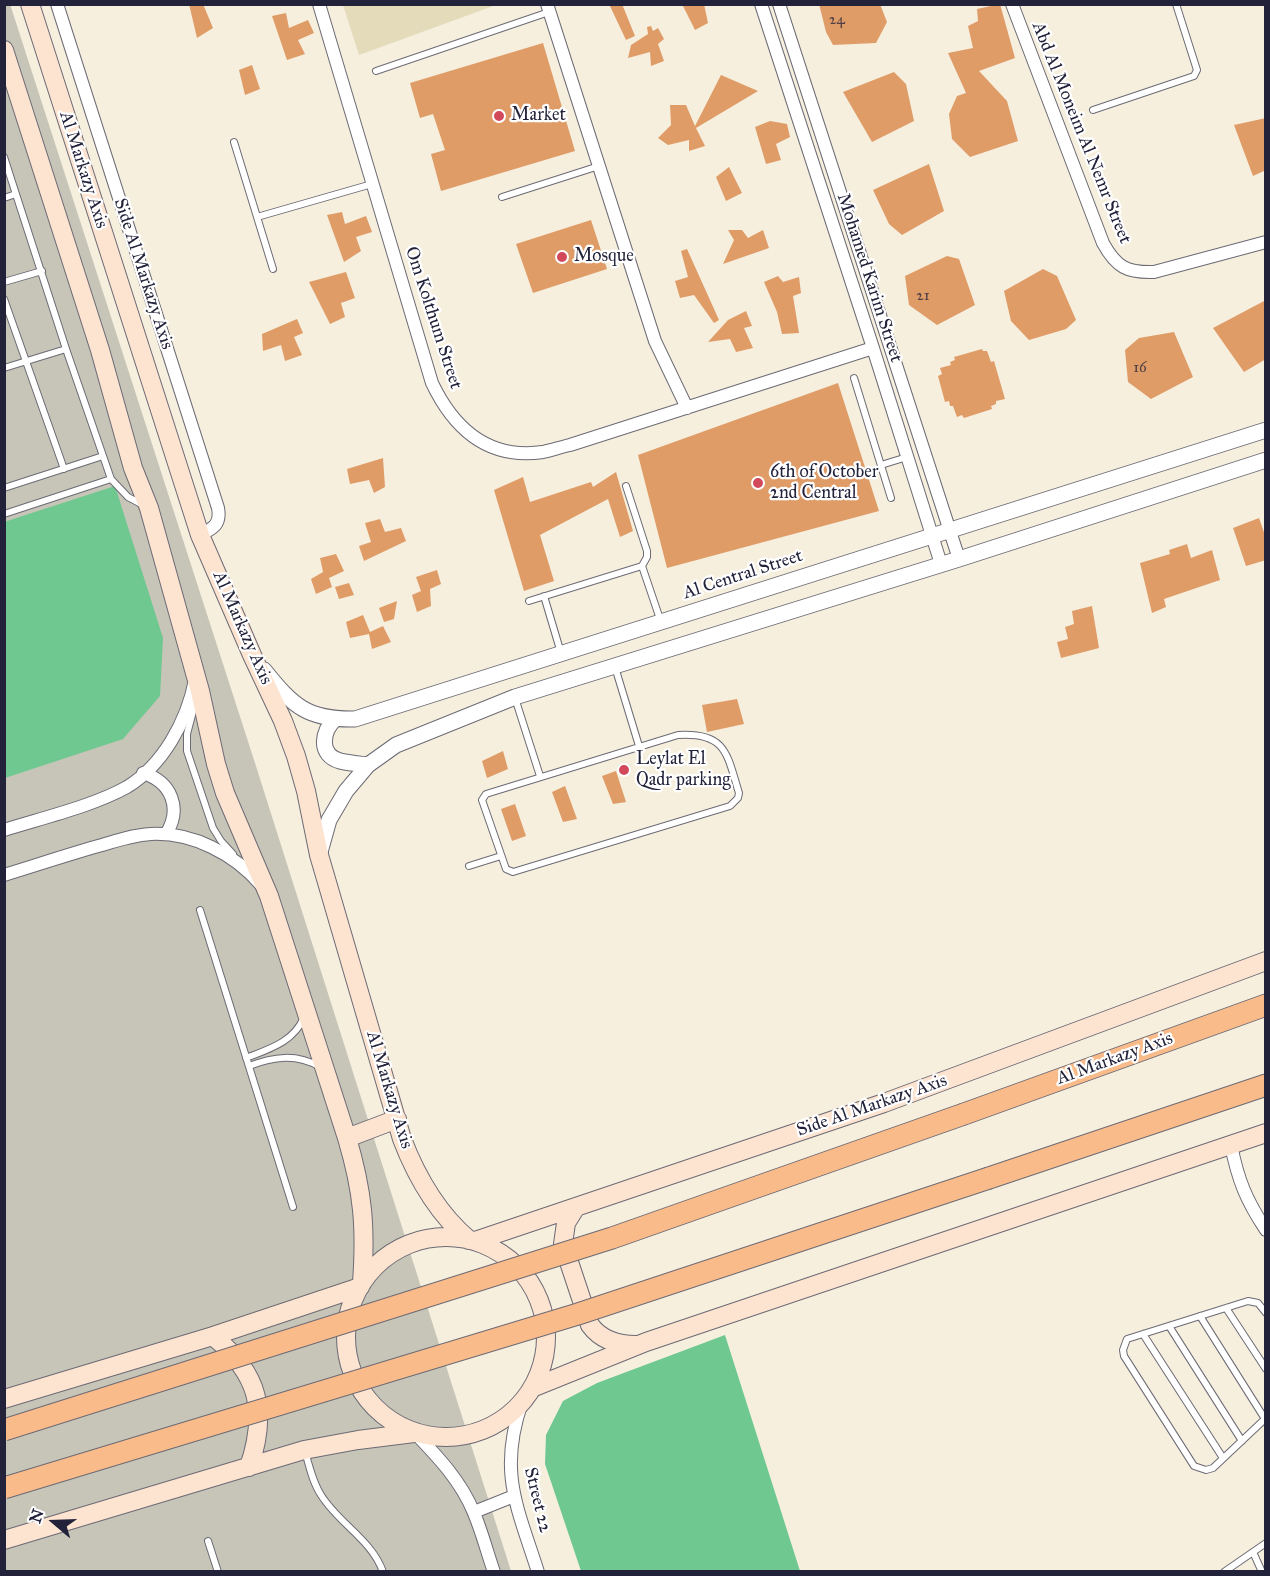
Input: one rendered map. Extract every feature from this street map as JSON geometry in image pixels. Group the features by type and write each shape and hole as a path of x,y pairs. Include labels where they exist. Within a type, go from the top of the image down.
{"highway":[{"name":"Al Markazy Axis","path":"4,1431 612,1238 1266,1005"},
{"path":"4,1488 578,1314 1266,1085"}],"main road":[{"name":"Al Markazy Axis","path":"30,4 200,534 296,756 320,855 409,1158 428,1194 454,1227 472,1241"},
{"path":"4,50 100,350 133,468 149,508 198,683 225,793 269,896 358,1173 365,1246 361,1285"},
{"name":"Side Al Markazy Axis","path":"472,1241 884,1104 1266,961"},
{"path":"347,1138 397,1119"},
{"path":"527,1395 639,1345 1266,1133"},
{"path":"576,1207 566,1223 563,1244 590,1325 596,1333 606,1339 617,1343 639,1345"},
{"path":"4,1540 304,1450 415,1433 442,1437 466,1436 497,1424 527,1395 540,1371 546,1336 544,1318 531,1284 513,1264 491,1248 472,1241 452,1237 417,1241 401,1248 373,1269 353,1301 346,1333 347,1349 356,1381 374,1407 386,1418 415,1433"},
{"path":"4,1400 213,1336 361,1285"},
{"path":"213,1336 232,1352 246,1372 256,1395 259,1419 257,1443 249,1467"}],"street":[{"name":"Side Al Markazy Axis","path":"57,4 218,507 218,522 214,528 200,534"},
{"name":"Om Kolthum Street","path":"318,4 432,383 443,406 462,428 486,444 513,452 542,452 873,348"},
{"name":"Mohamed Karim Street","path":"761,4 941,564"},
{"name":"Mohamed Karim Street","path":"779,4 959,559"},
{"name":"Abd Al Moneim Al Nemr Street","path":"1012,4 1110,257 1123,268 1138,273 1154,272 1266,242"},
{"path":"548,8 655,342 687,408"},
{"name":"Al Central Street","path":"252,655 287,698 302,708 319,716 335,719 355,718 380,712 1266,430"},
{"path":"320,855 323,836 336,805 368,765 396,745 515,697 959,559 1266,460"},
{"path":"4,830 82,806 127,787 163,752 181,723 198,683"},
{"path":"335,719 326,729 324,736 325,748 329,754 339,761 368,765"},
{"path":"143,773 159,780 170,793 174,818 166,834"},
{"path":"4,875 134,836 166,834 199,842 215,849 245,869 269,896"},
{"path":"1231,1145 1242,1189 1266,1230"},
{"name":"Street 22","path":"527,1395 514,1428 510,1455 514,1496 538,1572"},
{"path":"415,1433 450,1470 474,1512 494,1572"},
{"path":"474,1512 514,1496"}],"lane":[{"path":"1093,110 1196,74 1197,70 1176,4"},
{"path":"376,71 548,8"},
{"path":"234,142 273,269"},
{"path":"4,157 111,479 128,497 149,508"},
{"path":"502,197 599,166"},
{"path":"258,217 372,184"},
{"path":"4,185 16,192"},
{"path":"4,198 16,192"},
{"path":"4,282 42,271"},
{"path":"4,298 64,469"},
{"path":"4,368 66,349"},
{"path":"854,378 891,498"},
{"path":"4,488 103,456"},
{"path":"881,465 908,457"},
{"path":"4,514 111,479"},
{"path":"626,486 647,551 642,566 661,622"},
{"path":"529,601 642,566"},
{"path":"544,596 562,654"},
{"path":"615,666 639,746"},
{"path":"198,683 188,726 187,751 217,835 238,859 259,871"},
{"path":"515,697 540,776"},
{"path":"687,735 719,743 725,750 739,793 738,798 730,806 513,872 506,869 482,800 483,796 540,776 639,746 687,735"},
{"path":"470,866 501,856"},
{"path":"200,910 293,1207"},
{"path":"246,1058 289,1038 296,1030 306,1010"},
{"path":"249,1066 269,1059 292,1058 304,1060 326,1071"},
{"path":"1200,1316 1265,1418 1213,1468 1206,1470 1194,1466 1124,1356 1123,1350 1128,1339 1143,1334 1200,1316 1226,1308 1253,1301 1262,1306 1266,1313"},
{"path":"1226,1308 1266,1369"},
{"path":"1169,1326 1242,1441"},
{"path":"1143,1334 1223,1458"},
{"path":"304,1450 320,1495 366,1545 381,1565 383,1572"},
{"path":"208,1541 218,1572"},
{"path":"1224,1572 1266,1543"},
{"path":"1253,1552 1262,1572"}],"shaded area":[{"path":"10,4 255,763 511,1571 5,1572 4,5"},
{"path":"343,4 496,5 359,55"}],"green space":[{"path":"115,486 163,638 160,696 123,739 5,778 4,522"},
{"path":"725,1335 800,1571 581,1571 545,1464 546,1435 563,1401 597,1383"}],"building":[{"path":"189,4 203,4 213,28 197,38"},
{"path":"609,4 622,4 635,36 626,40"},
{"path":"682,4 704,4 708,23 695,30"},
{"path":"819,4 880,4 887,22 876,43 833,45 826,32"},
{"path":"1000,4 1015,58 979,71 1007,101 1018,141 970,157 952,139 949,114 957,96 966,93 948,53 973,48 968,26 978,21 977,9"},
{"path":"286,13 289,28 308,20 314,33 298,40 305,54 287,60 272,16"},
{"path":"651,26 653,31 658,28 664,39 658,44 664,61 651,66 650,52 628,58 631,45 648,34 647,27"},
{"name":"Market","path":"543,43 575,151 441,191 431,154 445,150 433,114 420,118 410,83"},
{"path":"252,65 260,89 245,95 239,70"},
{"path":"894,72 906,84 914,121 872,142 843,92"},
{"path":"721,75 758,91 696,128 705,146 689,151 689,140 668,145 658,138 671,125 670,105 686,105 695,126"},
{"path":"1266,118 1266,170 1253,176 1234,125"},
{"path":"770,121 787,124 790,137 776,144 781,160 766,164 755,127"},
{"path":"929,164 944,211 902,235 889,224 873,190"},
{"path":"729,167 742,193 726,201 716,177"},
{"path":"342,212 345,224 366,216 372,232 356,237 361,251 344,262 327,215"},
{"name":"Mosque","path":"591,220 607,269 533,293 516,244"},
{"path":"728,230 742,230 748,238 763,230 769,248 723,264 734,240"},
{"path":"687,249 719,320 714,323 694,295 680,298 675,281 688,277 681,251"},
{"path":"947,256 959,259 975,305 937,325 909,305 905,276"},
{"path":"1043,269 1057,276 1076,320 1066,329 1029,340 1011,321 1004,291"},
{"path":"346,272 355,298 341,303 345,317 330,324 309,282"},
{"path":"778,276 783,282 799,277 801,293 793,296 799,333 782,334 777,312 764,282"},
{"path":"1266,300 1266,359 1244,372 1213,328"},
{"path":"746,311 752,326 744,328 753,348 736,352 730,339 708,342 728,320"},
{"path":"297,319 303,333 294,337 302,355 285,361 281,345 263,351 262,334"},
{"path":"1174,332 1193,377 1151,399 1128,382 1125,350 1139,338"},
{"path":"982,349 987,351 991,362 994,361 1005,399 996,401 996,404 991,406 992,409 964,418 962,415 957,417 949,401 945,402 938,376 942,374 940,368 951,365 950,362 955,360 954,357"},
{"name":"6th of October 2nd Central","path":"838,383 879,511 667,568 638,455"},
{"path":"383,458 385,487 374,493 369,480 350,484 347,469"},
{"path":"616,472 633,531 620,537 608,499 540,535 554,581 524,591 494,490 523,477 530,502 591,482 593,487"},
{"path":"1259,518 1266,538 1266,560 1246,566 1233,528"},
{"path":"380,519 385,532 401,528 406,541 364,561 359,546 371,542 365,523"},
{"path":"1187,544 1191,558 1212,550 1220,580 1164,599 1166,607 1152,613 1140,563 1170,554 1169,550"},
{"path":"336,554 344,571 329,578 332,587 316,594 311,579 323,572 320,558"},
{"path":"437,570 441,584 430,589 431,606 417,612 412,595 421,591 416,577"},
{"path":"349,583 354,595 339,599 335,587"},
{"path":"397,601 394,619 384,622 379,608"},
{"path":"1092,606 1099,648 1061,658 1057,642 1068,639 1065,627 1074,624 1072,611"},
{"path":"363,615 370,632 383,626 391,642 372,649 369,634 350,638 346,622"},
{"path":"737,699 744,724 707,732 702,705"},
{"path":"503,751 508,769 487,778 482,761"},
{"path":"616,771 626,802 613,804 602,776"},
{"path":"565,786 577,819 563,822 552,792"},
{"path":"515,804 526,836 512,841 501,809"}],"place":[{"name":"Market","path":"499,116"},
{"name":"Mosque","path":"562,257"},
{"name":"6th of October 2nd Central","path":"758,483"},
{"name":"Leylat El Qadr parking","path":"624,770"}]}
